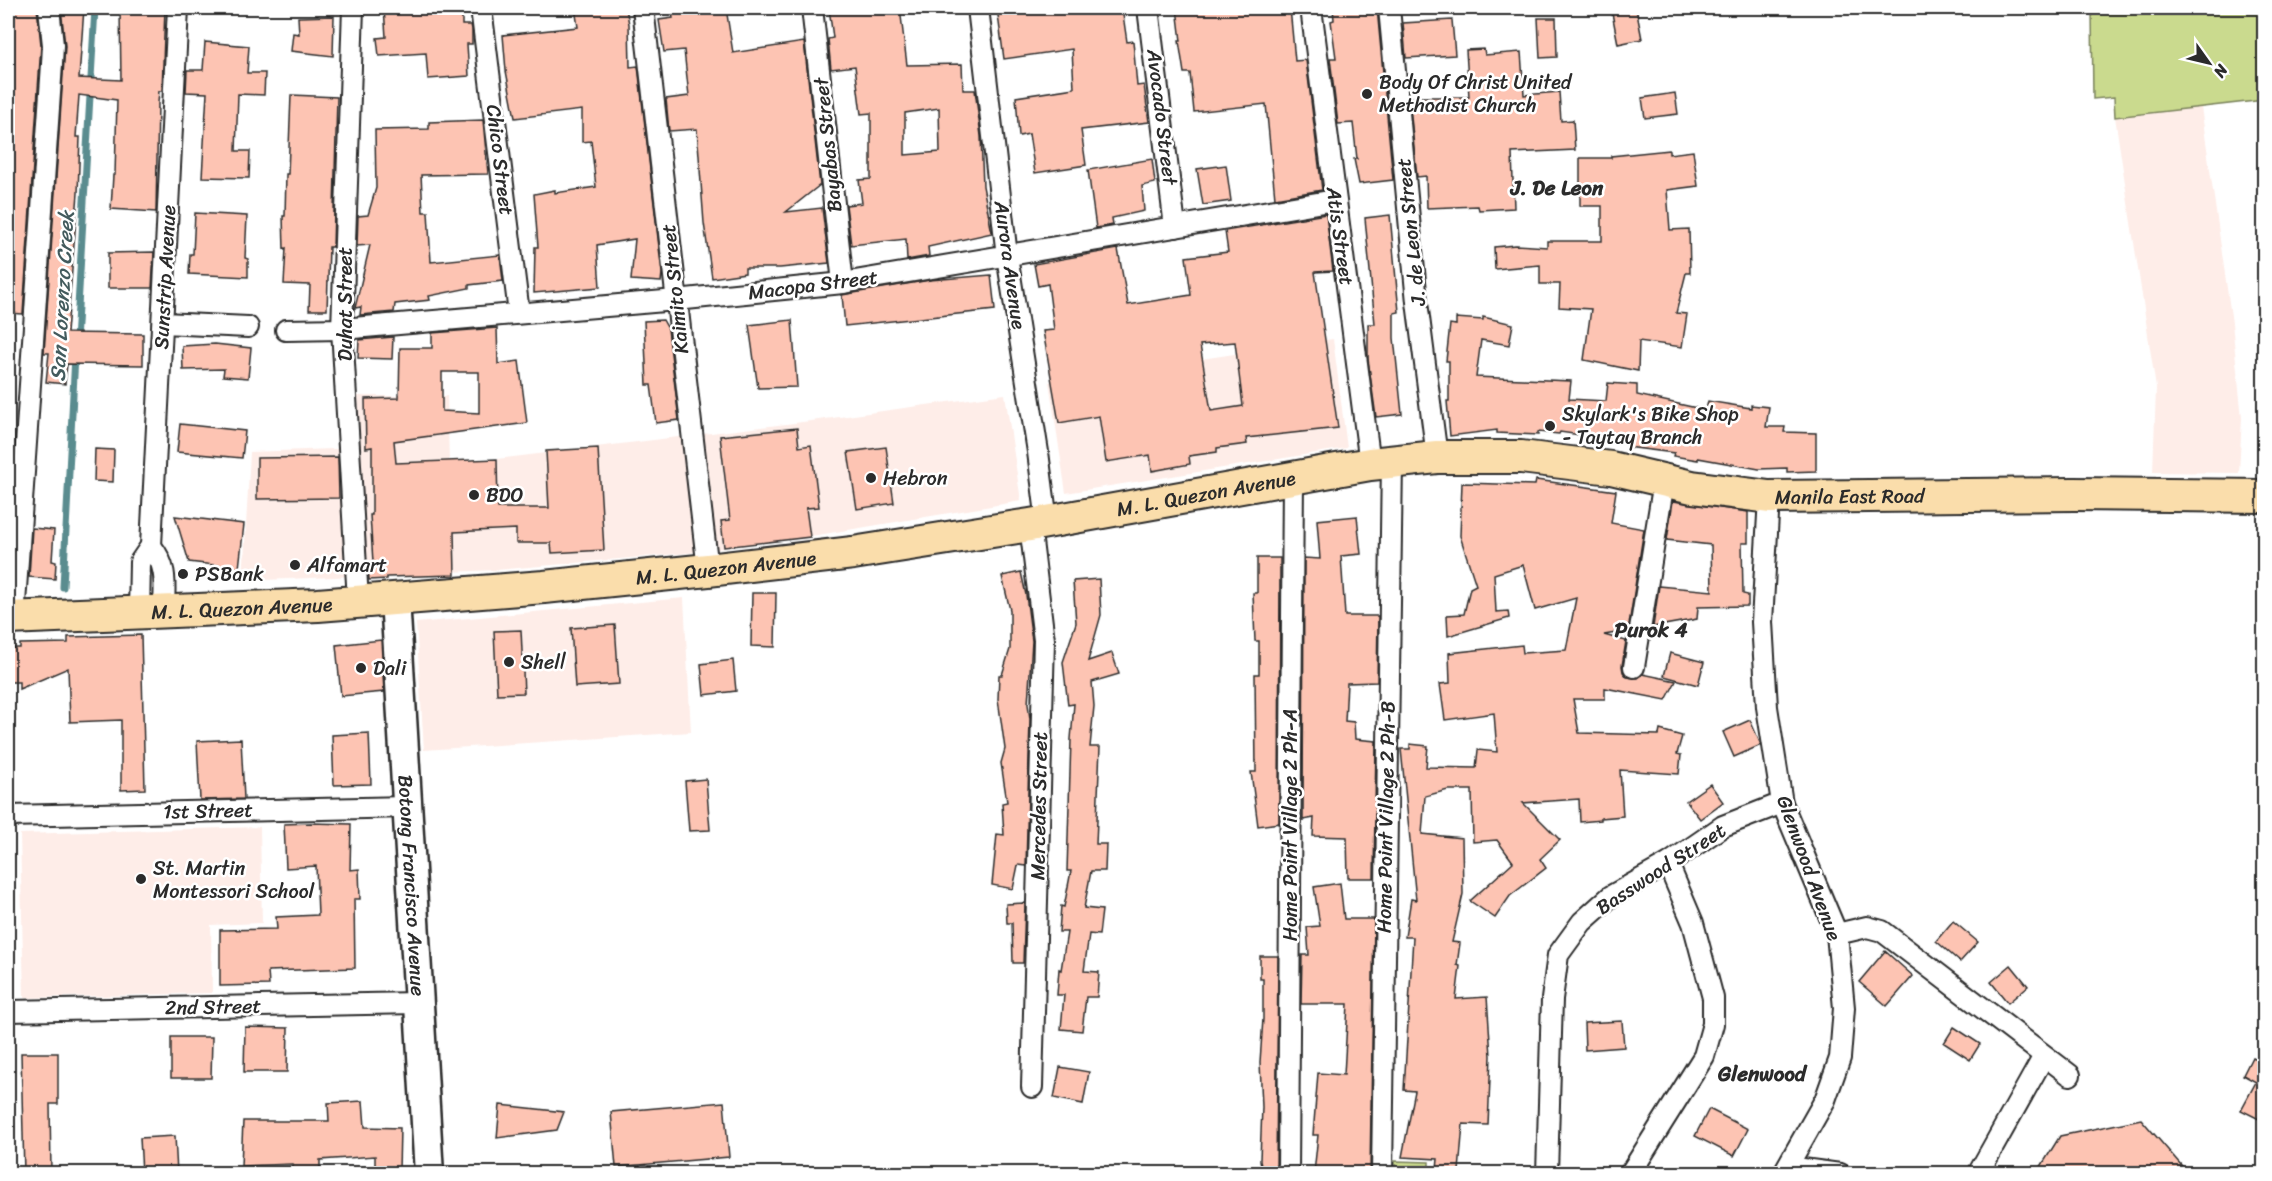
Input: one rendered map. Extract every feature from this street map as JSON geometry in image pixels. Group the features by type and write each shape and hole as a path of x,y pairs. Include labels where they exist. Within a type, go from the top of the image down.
{"main road":[{"name":"M. L. Quezon Avenue","path":"11,618 151,613 358,601 544,587 708,570 853,553 1039,523 1293,477 1437,457"},
{"name":"Manila East Road","path":"1437,457 1521,457 1611,468 1692,487 1769,496 2074,494 2265,496"}],"street":[{"path":"11,618 52,64 53,45 48,8"},
{"name":"Sunstrip Avenue","path":"151,613 164,572 160,558 151,546 178,8"},
{"name":"Duhat Street","path":"353,8 342,329 358,601"},
{"name":"Chico Street","path":"481,8 519,313"},
{"name":"Kaimito Street","path":"644,8 708,570"},
{"name":"Bayabas Street","path":"812,8 843,283"},
{"name":"Aurora Avenue","path":"978,8 1007,256 1038,452 1039,523"},
{"name":"Avocado Street","path":"1148,8 1175,227"},
{"name":"Atis Street","path":"1311,8 1335,200 1381,463"},
{"name":"J. de Leon Street","path":"1389,8 1418,302 1437,457"},
{"name":"Macopa Street","path":"286,330 342,329 843,283 1335,200"},
{"path":"163,323 248,327"},
{"name":"Home Point Village 2 Ph-B","path":"1381,463 1382,1173"},
{"name":"Home Point Village 2 Ph-A","path":"1288,1173 1293,477"},
{"path":"1634,667 1664,481"},
{"name":"Glenwood Avenue","path":"1769,496 1762,622 1767,707 1782,803 1837,934 1844,1008 1840,1058 1826,1100 1786,1170"},
{"name":"Mercedes Street","path":"1032,1087 1044,640 1039,523"},
{"name":"Botong Francisco Avenue","path":"395,598 429,1173"},
{"name":"Basswood Street","path":"1547,1173 1552,999 1558,955 1582,922 1611,896 1668,864 1723,826 1782,803"},
{"name":"1st Street","path":"8,816 408,807"},
{"path":"1629,1173 1704,1056 1713,1024 1713,998 1693,923 1668,864"},
{"path":"1837,934 1867,927 1882,931 2070,1075"},
{"name":"2nd Street","path":"8,1011 418,1003"},
{"path":"1978,1173 2044,1056"},
{"path":"1786,1170 1840,1173"}],"shaded area":[{"path":"2201,107 2232,323 2242,418 2239,473 2153,472 2156,388 2115,117"},
{"path":"1333,339 1347,448 1066,493 1049,382"},
{"path":"1005,394 1021,501 824,534 688,553 496,570 243,581 250,452 360,448 358,396 447,396 449,461 497,459 811,421"},
{"path":"684,598 691,732 424,750 416,623"},
{"name":"St. Martin Montessori School","path":"260,827 262,923 211,925 212,993 24,998 20,834"}],"green space":[{"path":"2092,8 2264,8 2264,100 2115,117 2114,97 2093,99"},
{"path":"1395,1161 1429,1162 1429,1173 1395,1173"}],"building":[{"path":"8,8 37,8 41,45 23,314 8,313"},
{"path":"61,8 84,8 79,78 121,80 120,8 165,8 162,91 159,91 158,103 156,212 111,209 113,175 115,175 117,100 79,95 76,137 80,137 78,193 67,333 143,334 143,365 67,364 65,384 46,382 49,353 44,353 65,46"},
{"path":"384,8 462,8 462,25 471,25 472,29 472,44 467,44 469,76 428,79 426,53 379,56 377,38 386,37"},
{"path":"575,8 626,8 629,24 630,67 638,66 662,273 661,282 631,280 635,239 597,245 600,287 534,293 535,247 538,247 534,194 596,187 591,141 582,142 582,110 515,118 506,71 503,35 578,27"},
{"path":"671,8 726,8 733,53 804,42 820,185 786,212 822,208 829,263 780,268 745,268 745,273 712,278 704,223 697,129 669,131 666,99 689,96 684,50 664,52 659,20 673,18"},
{"path":"829,8 900,8 907,65 962,64 963,90 975,90 981,136 983,186 992,233 928,247 929,256 907,260 906,239 851,245 846,205 862,203 859,180 871,179 871,113 861,114 855,66 831,69 828,39 833,38","holes":["939,108 940,152 905,155 905,113"]},
{"path":"997,8 1122,8 1127,42 1133,41 1137,86 1144,85 1149,122 1081,130 1086,165 1035,173 1029,134 1019,136 1016,97 1074,88 1072,49 1004,59"},
{"path":"1177,8 1290,8 1295,61 1306,60 1322,190 1275,198 1266,104 1194,112 1190,73 1184,73"},
{"path":"1333,8 1377,8 1393,180 1359,184 1354,159 1357,159 1353,123 1338,124 1330,58 1336,58 1331,21 1334,20"},
{"path":"1636,8 1642,39 1618,44 1612,13"},
{"path":"334,16 333,56 291,51 293,33 299,34 298,17"},
{"path":"1538,18 1556,18 1557,57 1540,58"},
{"path":"1452,20 1455,55 1406,58 1403,23"},
{"path":"205,42 249,46 247,73 265,73 264,95 238,94 236,151 250,151 249,178 202,177 207,93 186,92 187,70 203,70"},
{"path":"1484,49 1485,55 1521,52 1524,95 1559,92 1561,121 1573,120 1575,150 1512,153 1514,208 1479,210 1478,206 1427,208 1426,176 1417,177 1409,97 1469,97 1466,50"},
{"path":"1675,93 1678,114 1645,118 1642,98"},
{"path":"291,95 337,97 333,247 329,247 327,310 309,310 310,285 284,284 286,248 284,249 283,216 285,216 286,174 288,174"},
{"path":"483,120 488,174 421,175 423,212 428,212 431,262 500,255 503,281 469,285 469,288 429,296 430,300 395,304 394,312 360,315 361,307 355,308 370,245 357,246 358,216 368,215 376,188 375,130 429,129 429,122"},
{"path":"1669,150 1669,154 1693,151 1698,186 1667,190 1670,230 1689,229 1690,273 1686,273 1676,313 1687,314 1682,347 1639,341 1638,371 1584,360 1591,309 1559,307 1560,284 1540,284 1540,265 1495,269 1494,247 1516,245 1547,247 1547,241 1602,241 1602,206 1580,206 1580,158 1611,158 1611,156"},
{"path":"1152,159 1155,183 1142,186 1144,211 1112,218 1113,225 1096,228 1088,170"},
{"path":"1226,165 1231,201 1203,205 1197,169"},
{"path":"195,213 247,216 245,258 248,259 248,277 189,274 190,254 193,254"},
{"path":"1326,214 1333,271 1315,272 1338,428 1246,438 1247,444 1217,448 1217,452 1189,456 1190,464 1152,471 1150,455 1106,462 1099,416 1059,423 1043,331 1054,330 1048,284 1038,286 1034,264 1118,249 1128,305 1191,295 1186,257 1228,252 1225,231","holes":["1235,342 1243,406 1211,411 1200,345"]},
{"path":"1390,215 1399,312 1394,313 1394,338 1402,414 1376,417 1368,359 1368,324 1375,324 1365,218"},
{"path":"154,252 152,288 108,288 108,253"},
{"path":"991,275 995,310 845,326 842,295 930,280"},
{"path":"1483,317 1513,324 1509,345 1481,340 1476,377 1571,381 1569,399 1606,401 1608,383 1637,385 1637,395 1706,410 1708,401 1751,408 1751,405 1769,407 1766,427 1785,427 1784,432 1816,433 1816,471 1787,472 1787,468 1759,469 1698,458 1698,460 1673,456 1674,453 1627,447 1628,444 1601,440 1601,438 1560,432 1559,434 1538,432 1538,435 1497,433 1497,430 1450,436 1447,401 1449,401 1449,361 1446,361 1450,324 1456,325 1456,318 1483,320"},
{"path":"663,320 668,329 679,420 656,423 651,385 647,385 644,321"},
{"path":"792,320 797,387 758,388 749,325"},
{"path":"497,328 498,364 519,361 527,423 394,441 396,463 497,459 498,508 549,508 546,451 598,448 604,550 552,553 551,543 516,543 516,529 454,532 455,575 387,577 387,579 369,580 368,562 373,562 370,515 372,515 372,447 366,448 365,399 399,398 400,348 432,348 432,333","holes":["442,372 479,372 479,413 442,411"]},
{"path":"393,337 392,359 358,358 359,340"},
{"path":"215,344 251,348 248,378 223,376 224,369 183,370 182,346"},
{"path":"180,424 245,431 242,458 177,452"},
{"path":"797,428 799,447 811,445 819,507 806,508 810,537 724,547 721,521 730,520 720,436"},
{"name":"Hebron","path":"886,447 894,503 857,509 848,452"},
{"path":"95,449 114,450 113,482 94,481"},
{"path":"338,457 339,498 257,499 257,458"},
{"path":"1536,480 1616,491 1611,523 1644,529 1628,631 1604,635 1626,641 1622,666 1627,677 1638,678 1643,674 1676,681 1666,700 1605,688 1605,699 1573,699 1579,733 1659,735 1660,730 1682,736 1677,754 1681,755 1679,774 1620,770 1623,816 1580,822 1579,799 1523,803 1560,840 1540,859 1546,868 1510,896 1495,918 1470,901 1513,862 1497,840 1473,842 1472,790 1448,790 1425,796 1422,834 1462,838 1463,894 1452,942 1460,943 1456,999 1487,997 1491,1056 1488,1125 1463,1124 1459,1171 1437,1170 1438,1159 1402,1157 1415,1091 1404,1090 1413,937 1405,937 1411,899 1416,900 1401,749 1410,749 1410,744 1428,746 1426,767 1476,768 1478,750 1497,752 1494,713 1445,720 1440,684 1450,683 1449,653 1522,645 1523,653 1566,650 1576,598 1535,610 1523,565 1494,574 1496,612 1508,611 1509,618 1448,636 1447,615 1464,614 1470,588 1476,585 1460,536 1462,483 1535,485"},
{"path":"1673,501 1748,512 1748,543 1742,543 1743,594 1748,595 1748,606 1698,607 1697,619 1653,627 1659,586 1712,591 1711,545 1667,540"},
{"path":"175,516 244,524 239,568 189,562"},
{"path":"1357,516 1361,554 1341,556 1345,616 1378,616 1377,682 1347,683 1345,721 1354,722 1355,739 1376,741 1374,878 1348,878 1347,837 1313,836 1314,818 1303,820 1304,558 1320,559 1317,520"},
{"path":"32,528 54,530 52,561 56,562 55,579 29,577"},
{"path":"1257,558 1280,558 1279,823 1258,826 1251,772 1256,772 1255,674 1259,674 1259,641 1255,641 1253,593 1257,593"},
{"path":"1021,572 1032,641 1028,704 1030,719 1026,866 1018,865 1013,889 992,885 997,834 1004,835 1002,803 1007,802 1001,763 1005,749 998,699 999,675 1002,675 1010,649 1010,610 1002,576"},
{"path":"1099,579 1101,615 1088,661 1112,653 1119,674 1092,682 1094,706 1090,747 1100,747 1096,844 1106,844 1105,871 1091,871 1084,908 1102,910 1099,935 1089,934 1084,971 1099,972 1097,997 1086,997 1082,1031 1061,1029 1064,995 1057,995 1059,969 1061,970 1067,932 1059,932 1061,906 1064,907 1071,871 1067,871 1074,704 1068,705 1063,662 1076,623 1073,581"},
{"path":"752,593 776,593 775,647 751,646"},
{"path":"615,625 619,684 575,687 571,628"},
{"name":"Shell","path":"521,630 524,693 497,694 494,631"},
{"path":"141,635 145,789 121,790 121,720 70,722 68,668 19,689 19,682 8,682 8,648 20,648 20,644 68,643 68,637"},
{"name":"Dali","path":"381,640 384,692 341,696 336,645"},
{"path":"1670,653 1704,662 1698,685 1664,676"},
{"path":"733,660 736,691 704,695 701,664"},
{"path":"1750,720 1761,745 1734,757 1723,732"},
{"path":"369,733 371,784 334,785 332,735"},
{"path":"241,739 244,799 200,800 197,741"},
{"path":"706,779 710,830 689,831 685,781"},
{"path":"1710,784 1723,802 1700,819 1686,801"},
{"path":"284,824 351,824 350,870 359,869 360,899 354,899 355,968 268,971 269,985 220,986 220,930 277,929 276,917 318,915 316,866 286,868"},
{"path":"1340,883 1344,919 1374,919 1370,1173 1344,1171 1344,1173 1314,1173 1318,1135 1313,1135 1318,1073 1344,1075 1348,1004 1301,1004 1302,955 1309,955 1307,927 1320,926 1314,887"},
{"path":"1025,903 1023,963 1013,963 1012,923 1007,923 1006,904"},
{"path":"1953,921 1978,942 1960,962 1936,941"},
{"path":"1885,951 1913,976 1887,1006 1859,982"},
{"path":"1260,956 1278,956 1276,1173 1262,1173 1260,1160 1263,979 1260,979"},
{"path":"2011,965 2028,986 2008,1003 1991,982"},
{"path":"1622,1021 1624,1047 1585,1050 1584,1023"},
{"path":"245,1027 288,1028 287,1072 244,1072"},
{"path":"1954,1027 1980,1044 1970,1060 1944,1043"},
{"path":"171,1037 212,1037 211,1078 171,1078"},
{"path":"21,1053 58,1053 58,1104 50,1104 51,1173 24,1173"},
{"path":"2252,1057 2265,1064 2265,1122 2241,1110 2256,1082 2243,1075"},
{"path":"1060,1067 1089,1072 1083,1104 1054,1098"},
{"path":"363,1101 365,1127 400,1128 399,1171 375,1171 375,1156 320,1160 320,1169 293,1169 293,1164 241,1166 243,1121 329,1121 328,1103"},
{"path":"724,1102 729,1157 616,1167 611,1112"},
{"path":"500,1105 564,1112 557,1130 497,1138"},
{"path":"1709,1109 1748,1129 1734,1156 1695,1136"},
{"path":"2141,1119 2188,1173 2037,1173 2060,1136"},
{"path":"175,1136 177,1173 142,1173 140,1138"}],"waterway":[{"name":"San Lorenzo Creek","path":"76,342 95,8"},
{"name":"San Lorenzo Creek","path":"63,587 75,356"}],"place":[{"name":"Body Of Christ United Methodist Church","path":"1367,94"},
{"name":"Skylark's Bike Shop - Taytay Branch","path":"1550,426"},
{"name":"Hebron","path":"871,478"},
{"name":"BDO","path":"474,495"},
{"name":"Alfamart","path":"295,565"},
{"name":"PSBank","path":"183,574"},
{"name":"Shell","path":"509,662"},
{"name":"Dali","path":"361,668"},
{"name":"St. Martin Montessori School","path":"141,879"}],"district":[{"name":"J. De Leon","path":"1557,188"},
{"name":"Purok 4","path":"1651,630"},
{"name":"Glenwood","path":"1762,1074"}]}
